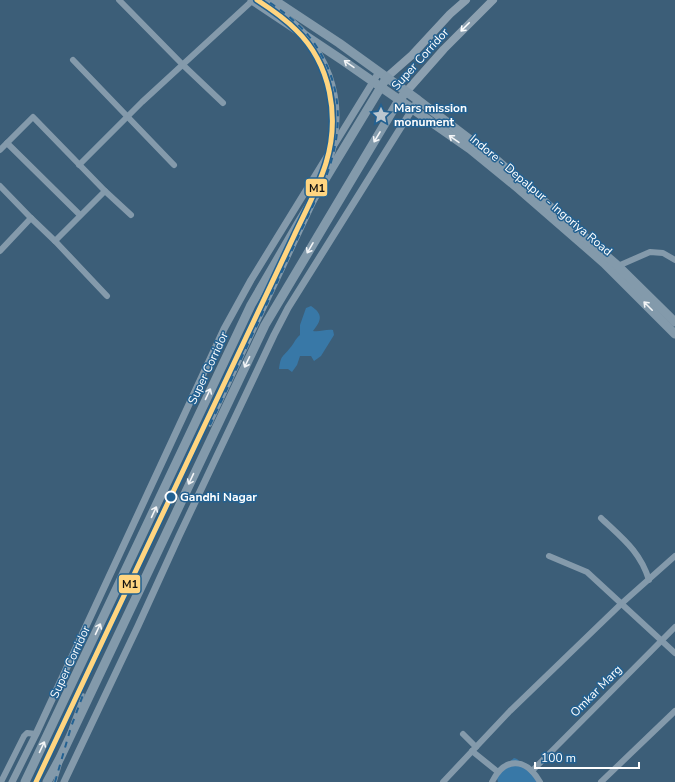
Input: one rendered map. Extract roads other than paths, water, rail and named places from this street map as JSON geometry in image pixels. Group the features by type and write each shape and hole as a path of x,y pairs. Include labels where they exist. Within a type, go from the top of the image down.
{"main road":[{"name":"Indore - Depalpur - Ingoriya Road","path":"253,0 378,84 470,149 519,189 604,263 675,334"},
{"name":"Indore - Depalpur - Ingoriya Road","path":"274,0 315,27 418,100 493,157 618,266 675,322"},
{"name":"Super Corridor","path":"25,782 251,305 383,75 412,55 450,14 466,0"},
{"name":"Super Corridor","path":"47,782 265,325 399,100 444,49 494,0"},
{"path":"315,27 316,42"}],"street":[{"path":"119,0 223,103"},
{"path":"79,165 128,116 253,0"},
{"path":"73,60 174,165"},
{"path":"12,782 36,734 224,329 251,280 378,84"},
{"path":"64,782 288,308 418,100"},
{"path":"0,150 33,117 79,165 131,215"},
{"path":"7,143 80,215"},
{"path":"0,186 55,241 106,296"},
{"path":"55,241 105,191"},
{"path":"0,251 31,218"},
{"path":"618,266 650,252 663,253 675,260"},
{"path":"601,518 636,552 644,566 649,580"},
{"path":"549,556 587,572 675,653"},
{"path":"443,782 510,711 621,604 675,556"},
{"name":"Omkar Marg","path":"532,771 675,627"},
{"path":"601,782 675,711"},
{"path":"1,782 24,736 27,733 36,734"},
{"path":"463,734 474,749 498,772"},
{"path":"492,782 498,772 508,764 516,762 523,764 532,771 540,782"}],"railway":[{"path":"257,0 270,8"},
{"path":"210,425 324,182 331,163 338,125 334,88 329,70 320,52 308,35 298,25 266,0"},
{"path":"55,782 71,727 83,695"}],"place":[{"name":"Mars mission monument","path":"381,115"},
{"name":"Gandhi Nagar","path":"171,497"}]}
